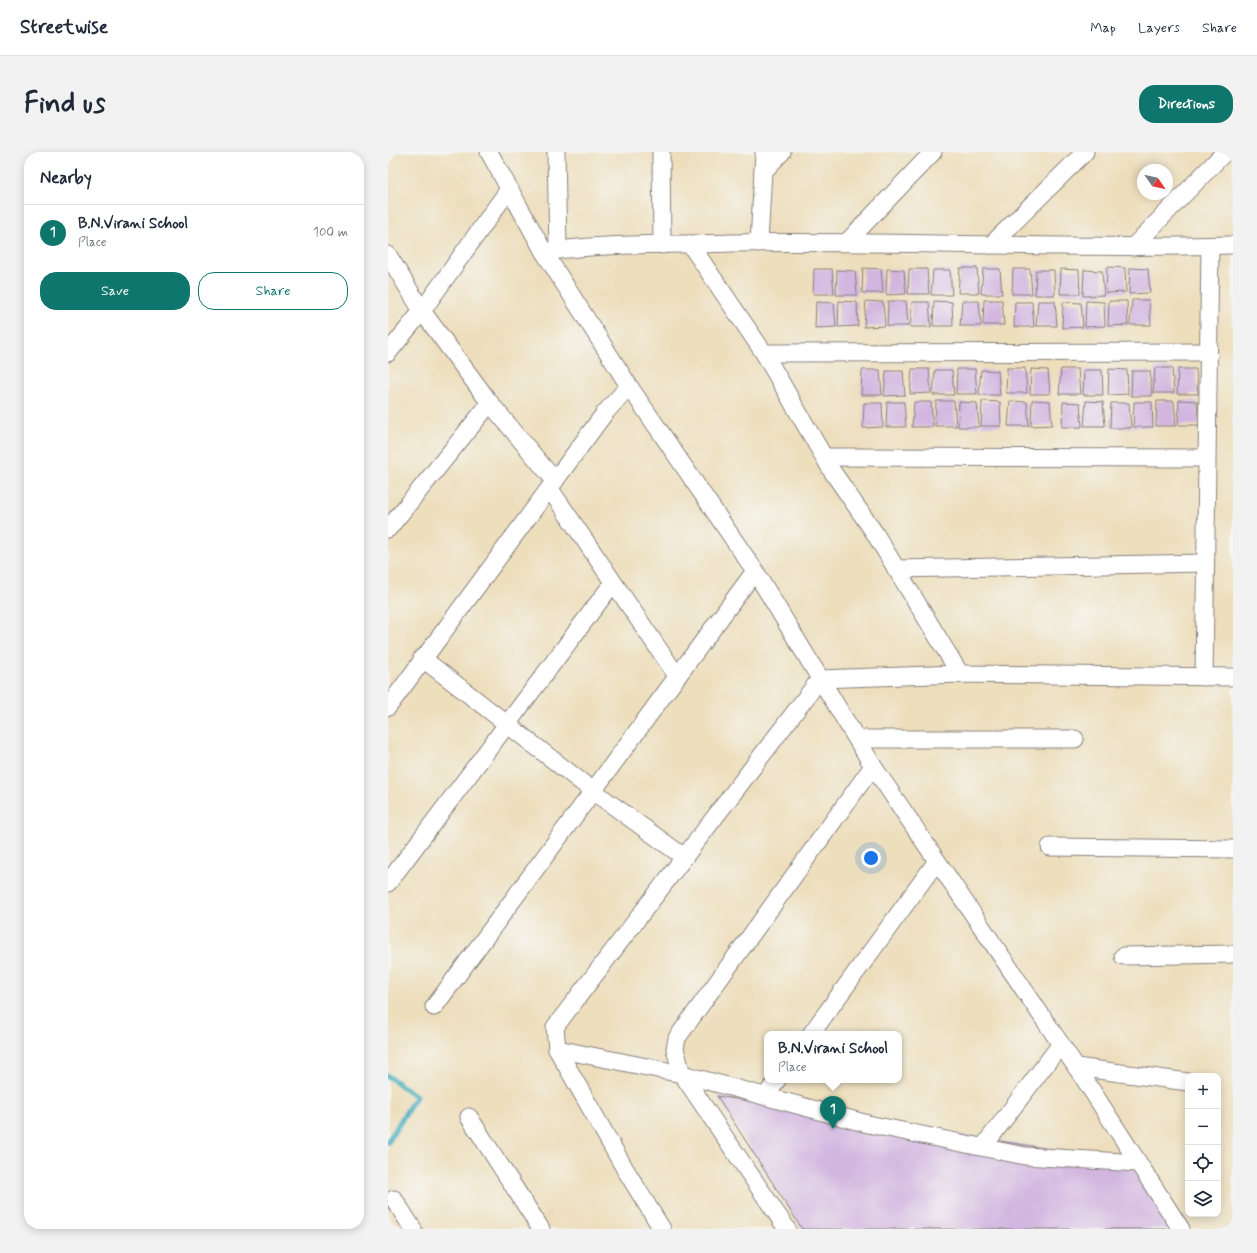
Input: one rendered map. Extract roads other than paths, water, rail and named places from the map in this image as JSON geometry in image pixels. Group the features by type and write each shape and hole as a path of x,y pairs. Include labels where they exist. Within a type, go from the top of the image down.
{"street":[{"path":"489,152 509,189 551,251 629,386 755,570 873,766 1076,1067 1181,1229"},
{"path":"551,251 556,152"},
{"path":"661,152 662,245"},
{"path":"759,243 764,152"},
{"path":"763,172 782,152"},
{"path":"847,242 933,152"},
{"path":"991,245 1085,152"},
{"path":"1133,247 1225,152"},
{"path":"388,354 422,311 509,189"},
{"path":"551,251 582,246 847,242 1133,247 1233,245"},
{"path":"690,244 764,354 824,457 896,569 960,674"},
{"path":"1204,677 1210,246"},
{"path":"388,255 422,311 553,485 613,582 677,676"},
{"path":"764,354 1208,352"},
{"path":"390,701 553,485 604,414 629,386"},
{"path":"388,529 490,403"},
{"path":"824,457 1206,458"},
{"path":"896,569 1205,563"},
{"path":"434,1007 755,570"},
{"path":"388,883 613,582"},
{"path":"422,658 506,725 684,857"},
{"path":"820,679 960,674 1233,677"},
{"path":"662,1229 625,1169 557,1049 555,1027 820,679"},
{"path":"857,739 1075,739"},
{"path":"787,1229 682,1074 675,1049 678,1038 873,766"},
{"path":"1050,847 1233,849"},
{"path":"813,1031 937,861"},
{"path":"1123,956 1233,954"},
{"path":"983,1147 1060,1044"},
{"path":"557,1049 682,1074 868,1124 1025,1156 1138,1162"},
{"path":"1076,1067 1185,1082"},
{"path":"766,1096 775,1083"},
{"path":"469,1117 541,1229"},
{"path":"394,1199 413,1229"}],"waterway":[{"path":"388,1076 416,1096 388,1142"}],"place":[{"name":"B.N.Virani School","path":"833,1129"}]}
